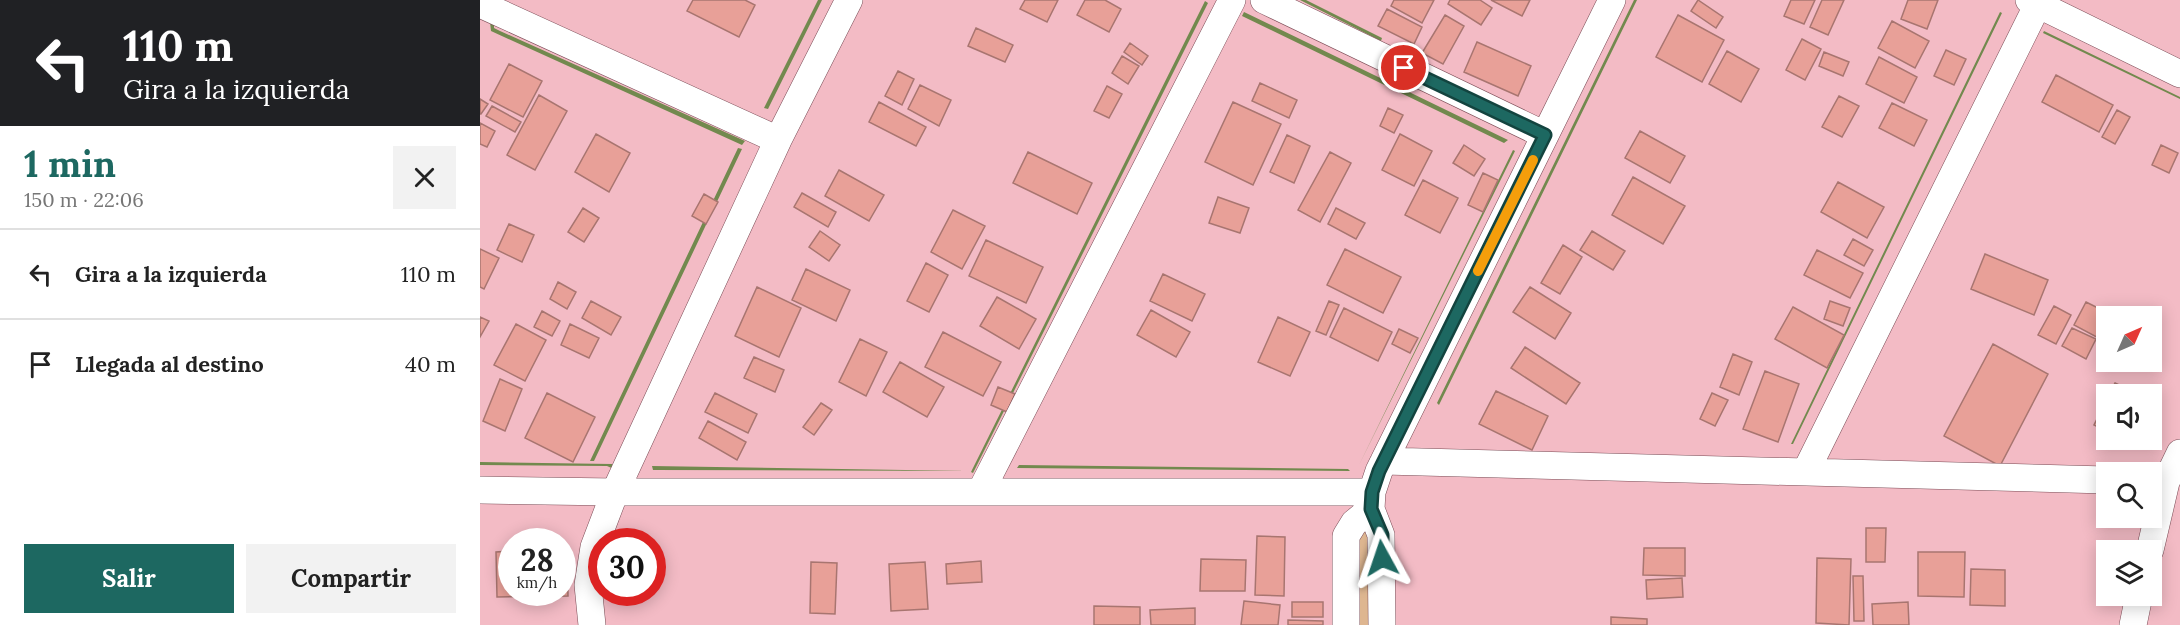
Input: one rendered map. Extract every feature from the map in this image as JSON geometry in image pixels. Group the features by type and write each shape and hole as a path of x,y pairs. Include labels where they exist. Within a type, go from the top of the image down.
{"street":[{"path":"592,625 588,585 594,547 615,492 778,140 849,0"},
{"path":"981,491 1232,0"},
{"path":"1264,0 1545,135"},
{"path":"1346,625 1346,536 1371,501 1384,461 1612,0"},
{"path":"1806,471 2034,2 2180,74"},
{"path":"480,4 778,140"},
{"path":"2152,540 2166,482 2180,453"},
{"path":"1384,461 2096,480"},
{"path":"480,490 688,494 981,491 1371,501"},
{"path":"1371,501 1382,535 1382,625"},
{"path":"2133,625 2137,606"}],"shaded area":[{"path":"818,0 822,0 768,109 764,108"},
{"path":"1300,0 1306,0 1382,38 1381,41"},
{"path":"1634,0 1637,0 1439,405 1437,403"},
{"path":"1205,1 1208,3 973,473 971,472"},
{"path":"1244,12 1508,140 1504,143 1242,16"},
{"path":"2000,12 2002,13 1791,444"},
{"path":"490,22 494,23 494,28 500,31 745,141 742,145 491,31"},
{"path":"2044,31 2180,97 2180,99 2043,33"},
{"path":"738,148 742,149 594,461 590,461"},
{"path":"1513,150 1515,151 1359,465"},
{"path":"480,462 612,464 616,470 607,466 480,465"},
{"path":"1019,465 1348,469 1350,471 1017,468"},
{"path":"652,466 969,471 653,470"},
{"path":"1367,528 1372,625 1357,625 1358,531"}],"building":[{"path":"693,0 745,0 755,5 739,37 687,11"},
{"path":"1025,0 1058,0 1047,22 1020,9"},
{"path":"1085,0 1105,0 1121,9 1109,32 1077,15"},
{"path":"1394,0 1434,0 1422,23 1391,6"},
{"path":"1450,0 1480,0 1492,8 1481,25 1448,4"},
{"path":"1491,0 1530,0 1522,16"},
{"path":"1698,0 1723,17 1716,28 1691,11"},
{"path":"1791,0 1815,0 1804,24 1784,16"},
{"path":"1822,0 1844,0 1828,35 1810,27"},
{"path":"1908,0 1938,0 1927,29 1901,19"},
{"path":"1387,9 1422,27 1414,44 1378,26"},
{"path":"1445,15 1464,26 1443,64 1422,53"},
{"path":"1678,15 1724,40 1702,82 1656,57"},
{"path":"1892,21 1929,41 1915,68 1878,48"},
{"path":"976,28 1013,45 1005,62 968,46"},
{"path":"1802,39 1821,49 1805,80 1786,70"},
{"path":"1477,42 1531,66 1518,96 1464,72"},
{"path":"1130,43 1148,56 1142,65 1124,52"},
{"path":"1946,50 1966,59 1954,85 1934,76"},
{"path":"1727,51 1759,69 1741,102 1709,84"},
{"path":"1824,52 1849,62 1843,76 1819,66"},
{"path":"1122,56 1139,66 1128,84 1112,73"},
{"path":"1879,57 1917,77 1904,103 1866,84"},
{"path":"509,64 542,81 523,117 490,100"},
{"path":"898,71 914,79 902,105 885,96"},
{"path":"2056,75 2113,105 2099,132 2042,102"},
{"path":"1260,83 1297,100 1289,118 1252,101"},
{"path":"920,85 951,100 939,126 908,109"},
{"path":"1107,86 1122,94 1109,118 1094,111"},
{"path":"539,95 567,111 535,170 507,155"},
{"path":"1839,96 1859,106 1842,137 1822,127"},
{"path":"480,99 488,104 481,114 480,114"},
{"path":"879,102 926,127 916,146 869,122"},
{"path":"1233,102 1281,124 1253,185 1205,162"},
{"path":"1892,103 1927,120 1914,146 1879,128"},
{"path":"492,106 521,122 515,132 486,116"},
{"path":"1388,108 1403,115 1394,133 1380,126"},
{"path":"2117,110 2130,117 2115,144 2102,137"},
{"path":"480,123 495,131 487,147 480,144"},
{"path":"1640,131 1685,156 1670,183 1625,158"},
{"path":"596,134 630,153 609,192 575,172"},
{"path":"1400,134 1432,151 1414,186 1382,170"},
{"path":"1287,135 1310,146 1294,183 1270,172"},
{"path":"1464,145 1485,159 1474,176 1453,163"},
{"path":"2161,145 2178,153 2169,173 2152,165"},
{"path":"1028,152 1092,183 1077,214 1013,183"},
{"path":"1330,152 1351,163 1320,222 1298,210"},
{"path":"839,170 884,195 869,221 825,196"},
{"path":"1483,173 1498,180 1483,212 1468,205"},
{"path":"1633,177 1685,206 1663,244 1612,215"},
{"path":"1423,180 1458,198 1440,233 1405,215"},
{"path":"1838,182 1884,207 1867,238 1821,212"},
{"path":"802,193 836,212 828,227 794,207"},
{"path":"704,194 718,202 706,224 692,216"},
{"path":"1218,197 1249,208 1240,233 1209,223"},
{"path":"583,208 599,218 584,242 568,232"},
{"path":"1336,208 1365,223 1356,239 1328,224"},
{"path":"953,210 985,226 962,269 931,252"},
{"path":"509,224 534,235 522,262 497,250"},
{"path":"820,231 840,245 829,261 809,247"},
{"path":"1592,231 1625,251 1613,270 1580,250"},
{"path":"1853,239 1873,250 1864,266 1844,255"},
{"path":"986,240 1043,267 1026,303 969,276"},
{"path":"1563,245 1582,257 1560,294 1541,283"},
{"path":"480,249 499,258 484,289 480,287"},
{"path":"1345,249 1401,277 1383,313 1327,285"},
{"path":"1817,250 1863,273 1850,298 1804,275"},
{"path":"1985,254 2048,280 2034,315 1971,289"},
{"path":"926,263 948,275 929,312 907,301"},
{"path":"806,269 850,290 836,321 792,300"},
{"path":"1163,274 1205,294 1192,321 1150,301"},
{"path":"558,282 576,292 567,309 550,299"},
{"path":"757,287 801,308 779,357 735,336"},
{"path":"1530,287 1571,313 1555,339 1513,312"},
{"path":"997,297 1036,319 1019,349 980,326"},
{"path":"591,301 621,317 611,335 582,318"},
{"path":"1329,301 1339,305 1326,335 1316,331"},
{"path":"1830,301 1850,308 1843,326 1824,319"},
{"path":"2086,302 2096,307 2096,337 2074,325"},
{"path":"2054,306 2071,315 2056,344 2038,335"},
{"path":"1793,307 1844,335 1827,368 1775,339"},
{"path":"1344,308 1392,332 1378,361 1330,337"},
{"path":"1151,310 1190,332 1176,357 1137,335"},
{"path":"542,311 560,321 552,336 534,327"},
{"path":"480,317 489,321 480,337"},
{"path":"1278,317 1310,332 1290,376 1258,362"},
{"path":"516,324 546,340 525,381 494,365"},
{"path":"570,324 599,338 589,358 561,345"},
{"path":"2072,328 2096,339 2086,359 2062,346"},
{"path":"1399,329 1418,338 1410,353 1392,344"},
{"path":"943,332 1001,362 983,396 925,367"},
{"path":"860,339 887,352 866,396 839,382"},
{"path":"1993,344 2048,374 2000,466 1944,436"},
{"path":"1525,347 1580,383 1566,404 1511,368"},
{"path":"1733,354 1752,362 1739,395 1720,387"},
{"path":"754,357 784,370 775,392 744,378"},
{"path":"900,362 944,387 927,417 883,392"},
{"path":"1765,371 1799,384 1778,442 1743,429"},
{"path":"500,379 522,389 505,431 483,421"},
{"path":"998,387 1015,394 1007,412 991,405"},
{"path":"1496,391 1548,416 1532,450 1479,424"},
{"path":"547,393 595,417 573,462 525,438"},
{"path":"715,393 757,414 748,433 705,412"},
{"path":"1712,393 1728,400 1715,426 1700,419"},
{"path":"821,403 832,410 814,435 803,427"},
{"path":"708,421 746,442 737,460 699,438"},
{"path":"1866,528 1886,528 1885,562 1866,562"},
{"path":"1257,536 1285,537 1284,596 1255,595"},
{"path":"1644,548 1685,548 1685,576 1643,575"},
{"path":"496,552 498,552 498,597 497,597"},
{"path":"1918,552 1965,552 1964,597 1918,596"},
{"path":"1817,558 1851,559 1849,625 1816,623"},
{"path":"1201,559 1246,560 1245,591 1200,591"},
{"path":"981,561 982,582 947,584 946,564"},
{"path":"811,562 837,563 835,614 810,613"},
{"path":"925,562 928,609 891,611 889,564"},
{"path":"1971,569 2005,570 2005,606 1970,605"},
{"path":"1853,576 1863,576 1864,621 1854,621"},
{"path":"1682,578 1683,597 1647,599 1646,580"},
{"path":"1244,601 1280,605 1278,625 1241,625"},
{"path":"1292,602 1323,602 1323,617 1292,617"},
{"path":"1908,602 1909,625 1873,625 1872,604"},
{"path":"1094,606 1140,607 1140,625 1094,625"},
{"path":"1195,608 1195,625 1151,625 1150,610"},
{"path":"1611,617 1647,619 1647,625 1611,625"},
{"path":"1288,620 1323,621 1323,625 1288,625"}],"slow traffic":[{"path":"1478,271 1533,160"}],"route":[{"path":"1382,558 1382,535 1371,509 1372,492 1379,471 1545,135 1404,68"}]}
